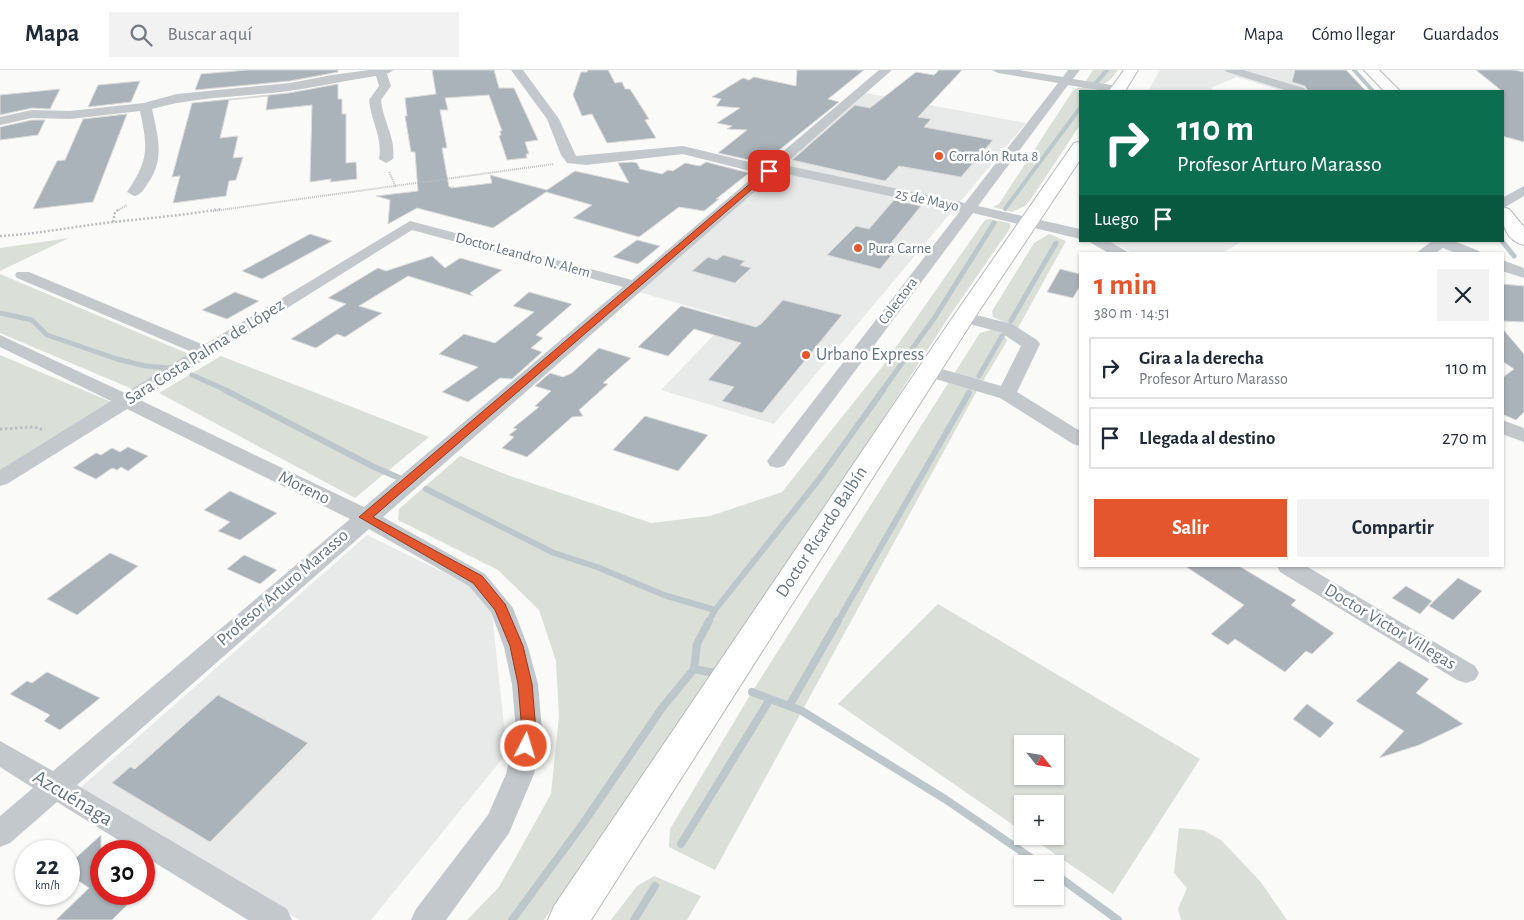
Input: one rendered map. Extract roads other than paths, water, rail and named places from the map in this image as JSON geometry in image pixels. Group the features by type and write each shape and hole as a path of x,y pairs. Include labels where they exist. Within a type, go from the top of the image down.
{"main road":[{"path":"1118,90 1131,70"},
{"path":"1372,70 1391,90"},
{"name":"Doctor Ricardo Balbín","path":"568,920 964,317 1079,148"},
{"path":"1504,215 1524,239"}],"street":[{"name":"25 de Mayo","path":"517,70 554,119 568,155 572,160 586,162 666,150 694,151 717,160 969,208 1079,234"},
{"name":"Profesor Arturo Marasso","path":"0,834 365,517 886,70"},
{"path":"998,70 1111,90"},
{"name":"Colectora","path":"776,461 1074,70"},
{"path":"1231,70 1297,90"},
{"path":"0,121 32,114 70,115 145,107 177,98 290,87 332,78 385,71 384,86 378,94 375,105 388,138 386,158"},
{"path":"134,192 151,168 154,154 145,107"},
{"path":"1504,204 1524,190"},
{"name":"Doctor Leandro N. Alem","path":"410,225 636,286"},
{"name":"Sara Costa Palma de López","path":"0,479 410,225"},
{"path":"1098,242 1119,252"},
{"path":"1426,252 1441,242 1468,252"},
{"path":"1504,266 1524,273"},
{"path":"23,276 206,352"},
{"path":"964,317 1006,328 1032,344 1007,394"},
{"name":"Moreno","path":"0,340 365,517 477,580 501,608 516,646 525,684 529,731 520,774 499,824 427,920"},
{"path":"928,372 1007,394 1079,439"},
{"path":"1504,427 1524,436"},
{"name":"Doctor Victor Villegas","path":"1290,567 1466,673"},
{"name":"Azcuénaga","path":"0,753 276,920"}],"waterway":[{"path":"1096,83 1107,70"},
{"path":"1354,70 1372,90"},
{"path":"1005,209 1079,109"},
{"path":"882,391 935,317 994,223"},
{"path":"1503,242 1514,256"},
{"path":"1011,321 1056,243"},
{"path":"0,313 32,320 47,335 117,359 145,366 171,368"},
{"path":"979,376 1002,336"},
{"path":"192,375 228,391"},
{"path":"225,390 374,467 404,480"},
{"path":"715,610 820,478 883,390"},
{"path":"837,623 969,393"},
{"path":"426,489 554,553 597,567 664,595 715,610"},
{"path":"708,623 715,610"},
{"path":"694,669 697,644 709,621"},
{"path":"789,706 838,621"},
{"path":"512,920 582,825 662,708 694,669"},
{"path":"694,669 714,673"},
{"path":"752,692 802,711 945,799 1027,855"},
{"path":"681,844 770,699"},
{"path":"1064,881 1118,920"},
{"path":"634,920 655,886"}],"place":[{"name":"Corralón Ruta 8","path":"939,156"},
{"name":"Pura Carne","path":"858,248"},
{"name":"Urbano Express","path":"806,355"}]}
